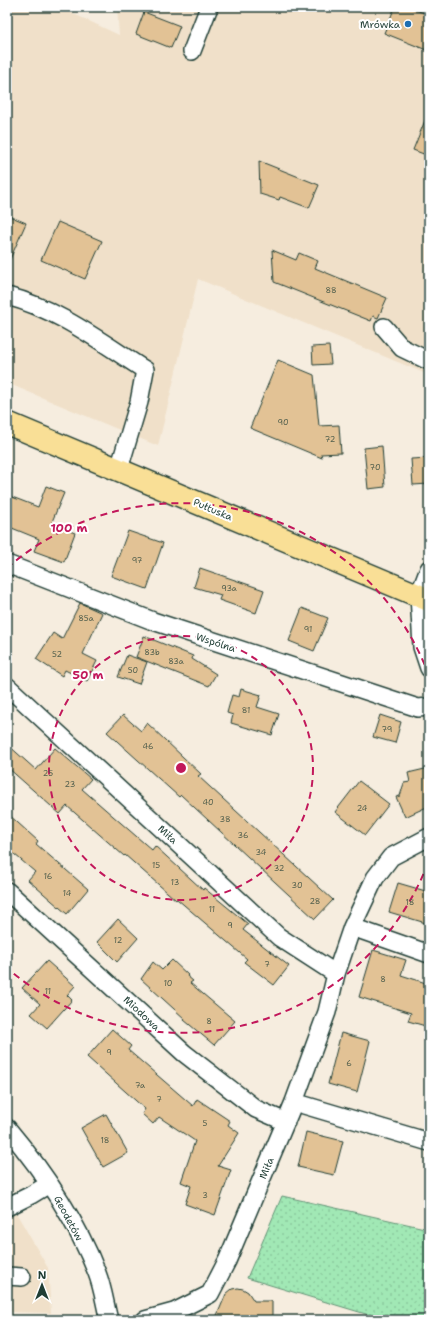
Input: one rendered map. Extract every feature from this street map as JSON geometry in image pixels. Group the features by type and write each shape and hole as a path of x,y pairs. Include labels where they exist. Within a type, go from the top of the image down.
{"main road":[{"name":"Pułtuska","path":"7,423 426,597"}],"street":[{"path":"192,51 209,7"},
{"path":"7,296 23,300 58,315 145,370 139,402 119,469"},
{"path":"384,327 402,348 429,361"},
{"name":"Wspólna","path":"7,564 153,621 418,708 429,707"},
{"path":"429,569 422,647 429,668"},
{"name":"Miła","path":"7,686 279,937 336,974"},
{"name":"Miła","path":"145,1320 174,1312 210,1294 227,1261 294,1102 327,1012 336,974 352,927 375,878 391,857 429,837"},
{"name":"Miodowa","path":"7,891 184,1053 256,1109 286,1122"},
{"path":"352,927 429,954"},
{"path":"294,1102 429,1142"},
{"name":"Geodetów","path":"7,1128 33,1160 67,1210 97,1274 109,1320"},
{"path":"7,1208 31,1196 49,1184"}],"shaded area":[{"path":"7,7 59,7 119,35 117,7 429,7 429,375 198,279 158,446 7,383"},
{"path":"7,1197 48,1268 51,1313 7,1312"}],"green space":[{"path":"282,1196 429,1229 429,1320 379,1320 379,1318 247,1278"}],"building":[{"name":"Mrówka","path":"395,7 408,7 429,15 429,51 384,33"},
{"path":"144,12 180,26 171,48 136,34"},
{"path":"429,113 429,156 413,150"},
{"path":"259,161 319,185 309,208 280,197 279,200 260,194"},
{"path":"7,215 26,223 7,266"},
{"path":"58,222 102,241 85,279 41,260"},
{"path":"272,250 296,260 299,253 318,261 315,268 387,298 378,318 373,316 371,321 274,282"},
{"path":"329,346 331,364 313,365 312,347"},
{"path":"278,360 314,375 319,426 339,425 341,453 321,454 322,458 250,428"},
{"path":"382,446 385,487 368,489 364,448"},
{"path":"429,458 429,484 413,485 411,459"},
{"path":"46,486 64,493 51,524 75,533 64,562 34,551 39,539 7,526 7,495 38,507"},
{"path":"128,531 163,543 147,589 111,576"},
{"path":"200,568 264,590 256,613 219,600 221,595 194,587"},
{"path":"80,603 102,613 83,654 97,661 87,681 65,670 62,676 36,659 53,633 62,639"},
{"path":"302,608 328,618 314,651 289,641"},
{"path":"144,636 193,656 192,659 216,674 209,686 136,657"},
{"path":"127,655 147,662 139,684 118,677"},
{"path":"241,689 261,695 257,707 279,714 272,735 231,723 233,715 227,713 232,695 239,697"},
{"path":"123,715 141,731 147,723 201,774 198,776 333,900 315,919 181,795 179,797 107,732"},
{"path":"380,715 401,722 395,743 373,737"},
{"path":"7,744 36,770 55,748 91,779 82,789 152,850 155,846 203,890 204,888 248,924 243,930 289,966 274,985 244,962 247,959 67,806 60,814 7,767"},
{"path":"429,768 429,806 405,817 396,797 400,796 404,783 410,782 408,773"},
{"path":"359,781 389,804 365,835 335,812"},
{"path":"7,813 38,841 36,844 88,889 67,914 28,880 35,872 7,848"},
{"path":"398,883 429,892 429,924 389,912"},
{"path":"118,919 138,938 117,962 97,942"},
{"path":"373,950 406,960 401,975 429,984 429,1027 408,1021 411,1013 359,997"},
{"path":"172,960 193,981 190,983 235,1021 214,1045 184,1020 185,1019 141,979 153,962 162,970"},
{"path":"47,961 75,986 67,995 72,1000 47,1028 31,1014 40,1004 22,988"},
{"path":"112,1029 131,1046 128,1050 193,1106 197,1099 230,1121 228,1125 239,1133 218,1166 231,1170 215,1215 185,1204 191,1186 181,1182 195,1141 159,1117 153,1124 142,1114 145,1109 87,1057"},
{"path":"341,1033 370,1041 357,1092 328,1084"},
{"path":"106,1114 128,1153 103,1167 81,1128"},
{"path":"306,1132 343,1141 334,1175 298,1167"},
{"path":"238,1288 248,1292 254,1301 272,1301 272,1320 215,1320 226,1294 232,1289"}],"place":[{"name":"Mrówka","path":"408,24"}]}
